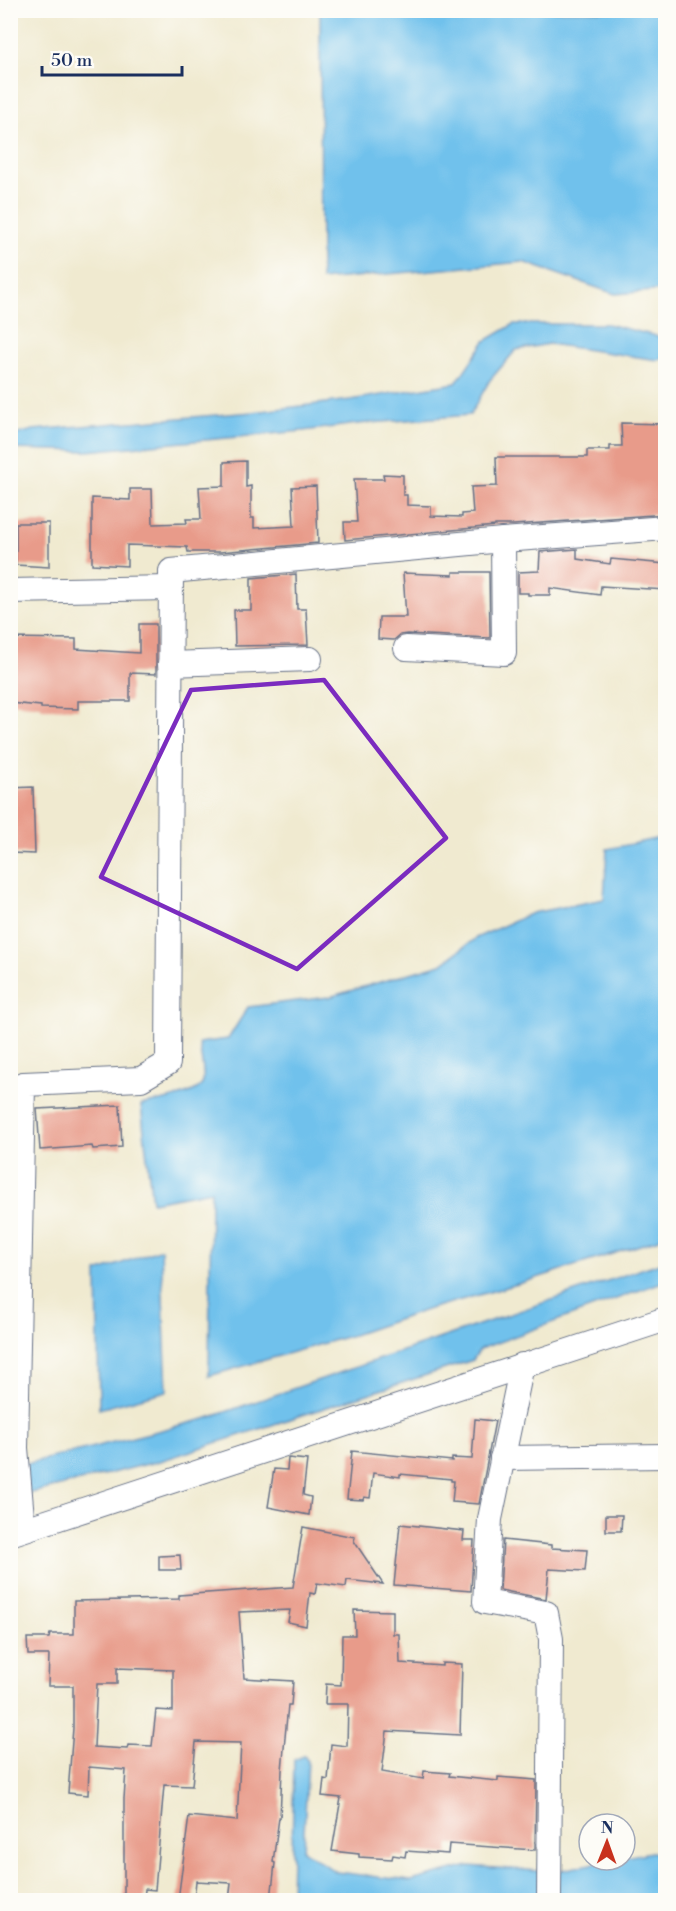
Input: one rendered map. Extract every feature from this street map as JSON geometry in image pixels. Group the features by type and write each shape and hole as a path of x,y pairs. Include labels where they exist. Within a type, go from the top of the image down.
{"street":[{"path":"666,528 503,540 171,571 168,1064 141,1079 23,1084 16,1448 17,1531 666,1319"},
{"path":"406,648 504,652 503,540"},
{"path":"10,591 171,588"},
{"path":"170,664 310,659"},
{"path":"522,1365 490,1519 485,1602 546,1613 551,1639 549,1900"},
{"path":"502,1458 666,1456"}],"highlighted area":[{"path":"324,680 446,838 297,969 101,877 191,690"}],"water":[{"path":"320,11 665,11 665,290 615,294 523,262 321,280"},
{"path":"514,324 607,324 665,338 665,358 658,360 549,344 516,350 490,380 470,415 87,451 11,449 11,436 33,430 253,412 350,400 456,383 485,341"},
{"path":"665,837 665,1234 659,1239 518,1284 209,1376 211,1191 152,1202 141,1105 176,1097 200,1087 203,1074 199,1043 228,1039 248,1007 329,997 441,964 476,938 532,913 604,899 607,849"},
{"path":"161,1249 167,1391 99,1409 97,1272"},
{"path":"665,1261 665,1281 480,1349 473,1360 160,1461 11,1498 10,1468 205,1419"},
{"path":"304,1756 308,1761 303,1850 336,1872 411,1881 469,1866 552,1872 577,1867 577,1872 637,1872 637,1855 651,1852 665,1854 665,1900 291,1900 294,1760"}],"building":[{"path":"621,423 666,424 666,514 495,525 345,540 344,522 357,522 354,479 384,479 383,474 403,475 403,495 407,495 407,505 431,506 431,516 462,517 462,514 473,513 471,487 497,486 496,457 587,457 587,450 610,450 610,446 622,446"},
{"path":"246,461 246,487 251,486 251,518 254,518 254,528 294,526 292,487 316,486 318,543 220,552 188,552 187,547 127,545 127,566 92,564 92,498 130,500 130,489 152,489 153,524 187,523 186,519 201,519 199,487 224,486 224,462"},
{"path":"16,523 49,523 49,567 16,565"},
{"path":"577,549 577,559 610,564 611,559 666,564 666,590 601,586 600,595 550,588 550,595 518,593 518,572 539,571 540,552"},
{"path":"453,572 489,572 490,638 407,634 400,635 394,640 378,639 379,617 406,617 403,573 453,575"},
{"path":"296,574 297,609 306,609 308,645 235,646 234,610 251,610 251,578"},
{"path":"139,624 156,624 156,674 130,673 130,701 78,701 78,709 41,708 41,706 10,703 10,638 76,639 76,649 139,653"},
{"path":"33,787 35,854 10,853 10,788"},
{"path":"120,1105 122,1147 93,1149 92,1146 40,1150 37,1109"},
{"path":"475,1419 495,1421 479,1504 452,1502 454,1481 451,1479 400,1474 400,1477 373,1473 370,1498 347,1499 352,1451 452,1461 452,1458 472,1459"},
{"path":"288,1458 307,1460 303,1495 311,1497 309,1515 268,1507 274,1469 287,1470"},
{"path":"606,1515 622,1515 621,1531 606,1531"},
{"path":"400,1524 464,1531 463,1540 474,1540 471,1591 394,1585"},
{"path":"303,1527 355,1537 354,1541 383,1584 347,1580 346,1587 317,1583 315,1594 310,1593 306,1626 288,1622 290,1610 239,1612 244,1678 293,1681 291,1705 288,1705 280,1818 273,1862 275,1863 271,1900 229,1900 231,1883 196,1881 194,1900 178,1900 189,1816 237,1821 241,1743 196,1742 192,1786 164,1785 155,1890 145,1889 144,1900 124,1900 126,1770 89,1767 88,1795 68,1793 73,1728 73,1686 48,1686 49,1655 28,1655 27,1638 49,1638 50,1634 74,1634 74,1601 179,1599 179,1595 293,1587","holes":["117,1668 173,1670 173,1711 156,1710 152,1746 128,1745 127,1749 94,1747 97,1684 117,1684"]},
{"path":"503,1540 551,1545 551,1548 587,1550 585,1571 549,1569 546,1599 500,1590"},
{"path":"180,1555 181,1570 159,1570 159,1556"},
{"path":"354,1610 393,1611 393,1634 399,1634 400,1663 442,1666 442,1663 462,1664 460,1735 387,1731 382,1772 423,1779 424,1771 498,1781 498,1777 536,1780 535,1850 449,1844 448,1854 406,1851 405,1857 393,1855 392,1859 359,1857 359,1854 332,1851 341,1798 322,1796 324,1779 328,1780 331,1744 347,1746 348,1704 325,1704 326,1684 341,1685 342,1635 355,1635"}]}
